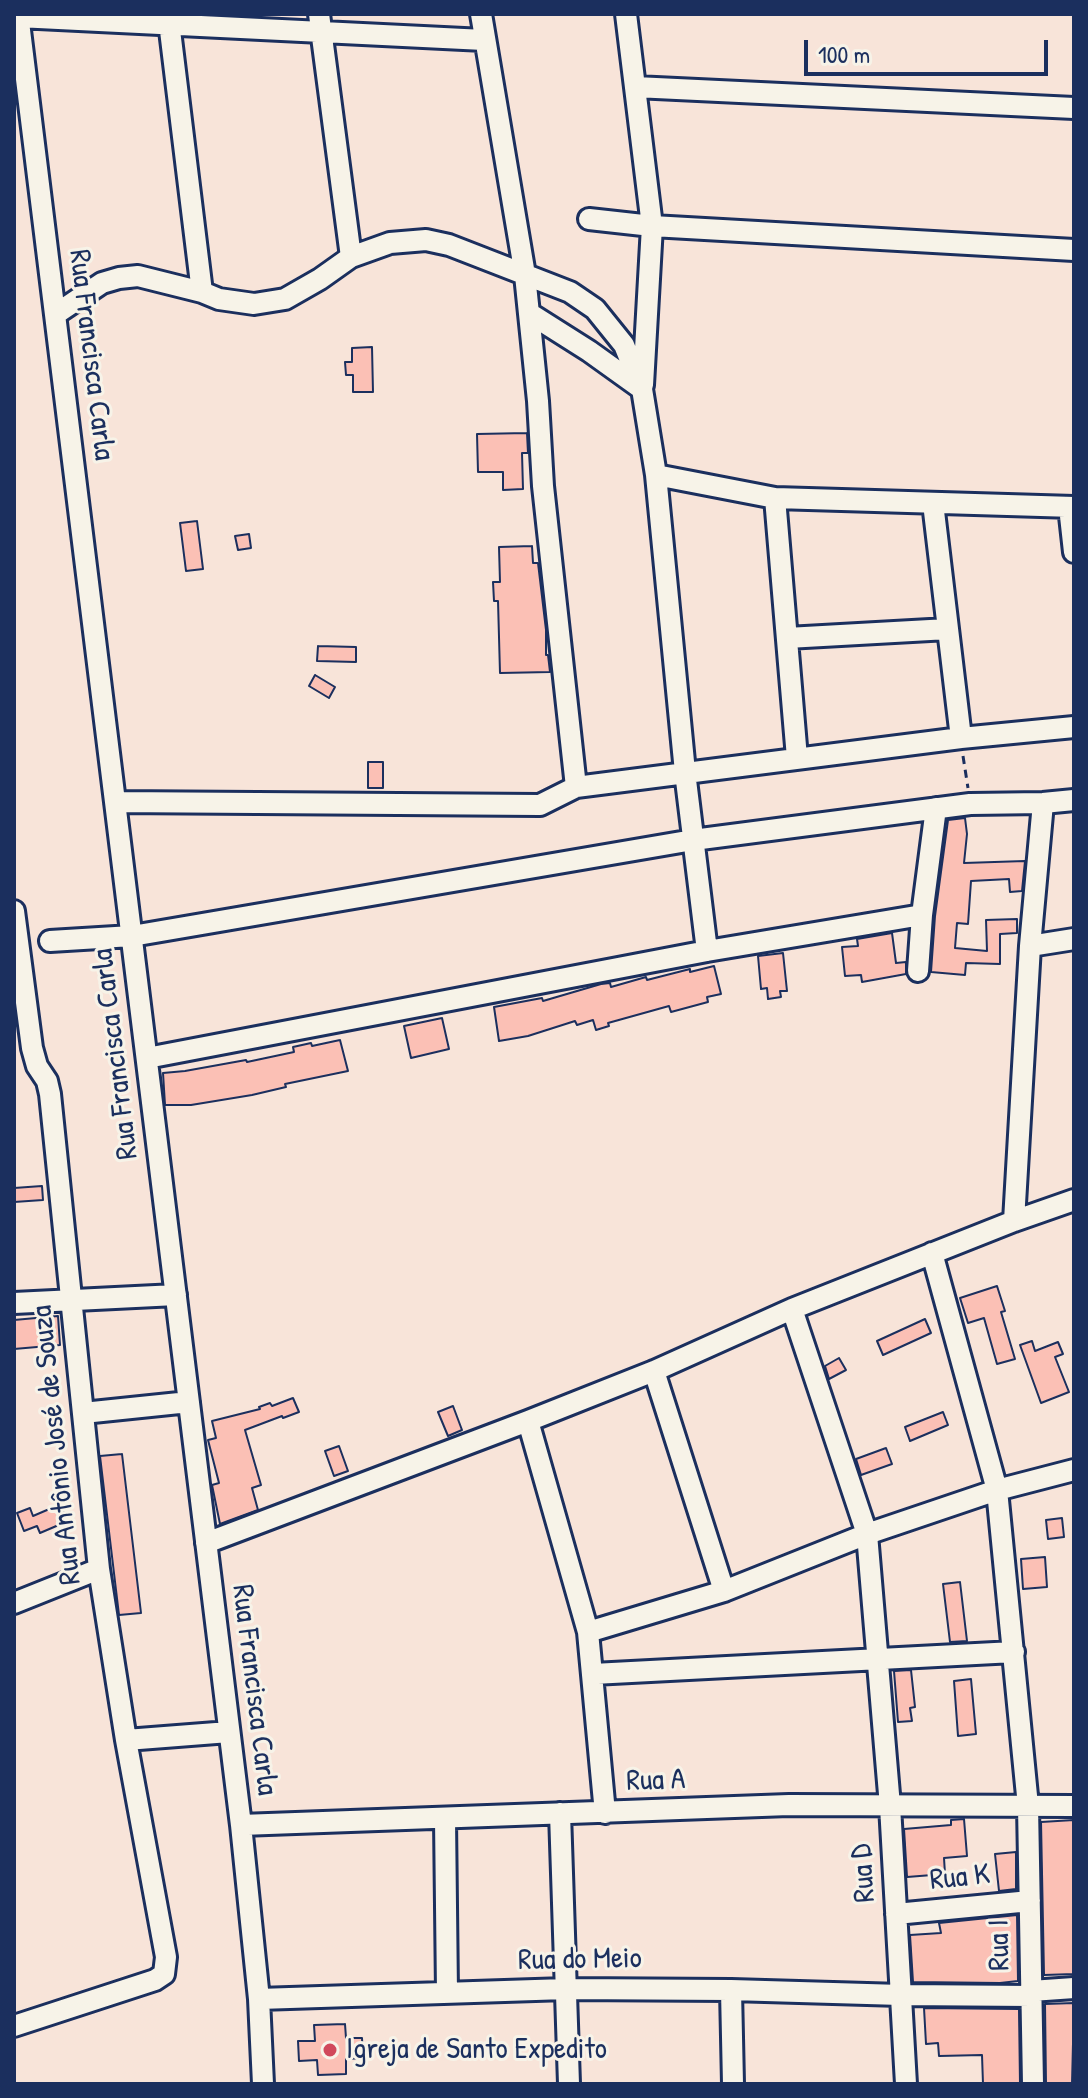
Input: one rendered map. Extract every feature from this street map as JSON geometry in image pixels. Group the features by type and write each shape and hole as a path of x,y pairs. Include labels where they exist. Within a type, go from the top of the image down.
{"street":[{"path":"481,14 525,275 543,486 576,787"},
{"path":"626,14 652,226 642,389 656,475 685,772 707,951"},
{"path":"18,16 319,22 484,40"},
{"name":"Rua Francisca Carla","path":"18,16 241,1825 259,1999 263,2084"},
{"path":"169,19 202,292"},
{"path":"319,22 351,257"},
{"path":"635,87 1074,108"},
{"path":"589,219 652,226 1074,250"},
{"path":"56,314 102,283 138,276 219,299 254,304 285,299 351,257 390,243 426,240 449,245 570,292 595,309 624,345 642,389"},
{"path":"529,313 642,389"},
{"path":"656,475 775,498 1071,507 1074,552"},
{"path":"775,498 797,758"},
{"path":"933,503 961,738"},
{"path":"787,638 948,629"},
{"path":"115,802 540,805 576,787 961,738 1074,727"},
{"path":"50,941 132,936 693,840 970,804 1074,800"},
{"path":"1014,1221 1030,946 1043,803"},
{"path":"918,971 936,808"},
{"name":"Rua Antônio José de Souza","path":"14,911 32,1048 50,1094 99,1569 126,1740 166,1957 164,1974 155,1980 14,2026"},
{"path":"147,1058 707,951 922,915"},
{"path":"1030,946 1074,939"},
{"path":"206,1543 528,1421 654,1371 792,1309 1074,1200"},
{"name":"Rua I","path":"932,1253 997,1490 1028,1806 1033,2084"},
{"path":"14,1303 176,1295"},
{"name":"Rua D","path":"792,1309 867,1534 890,1806 906,2084"},
{"path":"654,1371 724,1591"},
{"path":"83,1413 189,1402"},
{"path":"528,1421 588,1632 605,1813"},
{"path":"588,1632 724,1591 867,1534 997,1490 1074,1470"},
{"path":"14,1603 99,1569"},
{"path":"593,1674 1014,1652"},
{"path":"126,1740 229,1732"},
{"name":"Rua A","path":"241,1825 789,1805 1074,1806"},
{"path":"560,1813 569,2084"},
{"path":"445,1819 447,1993"},
{"name":"Rua K","path":"896,1914 1030,1901"},
{"name":"Rua do Meio","path":"259,1999 566,1989 901,1995 1031,1993 1074,1988"},
{"path":"731,1990 733,2084"}],"path":[{"path":"961,738 970,804"}],"building":[{"path":"372,347 373,392 353,392 353,375 346,375 345,362 352,362 352,348"},
{"path":"527,433 528,453 522,453 523,489 503,490 503,472 478,472 477,434"},
{"path":"197,521 203,569 186,571 180,523"},
{"path":"249,534 251,548 238,550 235,536"},
{"path":"532,546 533,563 538,563 550,672 500,673 498,601 494,601 493,582 500,582 499,547"},
{"path":"318,646 356,647 356,662 317,661"},
{"path":"315,675 335,687 329,698 309,686"},
{"path":"368,762 383,762 383,788 368,788"},
{"path":"965,818 964,863 1025,861 1022,891 1010,892 1009,879 971,881 968,924 957,923 955,948 987,951 986,920 1017,919 1017,933 1000,934 1000,964 966,963 965,975 931,972 948,820"},
{"path":"892,933 896,963 906,962 906,974 862,982 861,975 845,976 842,947 858,946 857,939"},
{"path":"783,953 787,991 780,991 781,997 768,999 767,988 761,989 758,956"},
{"path":"714,966 721,994 707,997 708,1002 671,1012 669,1006 608,1023 609,1026 596,1030 593,1020 577,1025 575,1021 528,1036 499,1041 494,1007 542,998 543,1001 601,984 610,983 611,987 646,977 647,980"},
{"path":"442,1018 449,1049 411,1058 404,1026"},
{"path":"340,1040 348,1071 285,1084 286,1087 252,1095 191,1105 165,1105 163,1073 247,1062 294,1052 293,1047"},
{"path":"42,1186 43,1200 14,1202 14,1188"},
{"path":"997,1286 1015,1359 997,1364 984,1318 968,1323 960,1298"},
{"path":"58,1316 60,1345 14,1349 14,1320"},
{"path":"925,1319 931,1333 883,1355 877,1341"},
{"path":"1032,1341 1035,1351 1058,1342 1063,1354 1055,1357 1069,1392 1041,1403 1020,1345"},
{"path":"839,1358 846,1370 829,1379 825,1366"},
{"path":"293,1398 299,1412 245,1430 261,1485 252,1488 258,1510 220,1524 212,1485 219,1483 208,1440 216,1438 212,1421"},
{"path":"453,1406 462,1430 448,1436 438,1412"},
{"path":"943,1412 948,1425 910,1441 905,1427"},
{"path":"339,1446 348,1471 334,1476 325,1451"},
{"path":"886,1448 892,1464 861,1475 856,1459"},
{"path":"122,1454 141,1613 119,1615 100,1456"},
{"path":"61,1504 68,1521 40,1533 37,1526 24,1531 17,1513 30,1508 33,1516"},
{"path":"1062,1518 1064,1537 1048,1539 1046,1520"},
{"path":"1045,1557 1047,1587 1023,1589 1021,1559"},
{"path":"960,1582 967,1641 950,1642 943,1584"},
{"path":"911,1670 915,1707 910,1708 912,1721 898,1722 894,1671"},
{"path":"971,1679 976,1734 958,1736 954,1681"},
{"path":"964,1819 967,1856 944,1858 945,1874 907,1877 904,1829 951,1825 951,1820"},
{"path":"1074,1820 1074,1974 1044,1975 1041,1822"},
{"path":"1016,1852 1016,1889 999,1891 995,1854"},
{"path":"1017,1915 1018,1981 913,1982 910,1935 941,1933 939,1923"},
{"path":"1074,2003 1072,2084 1046,2084 1045,2004"},
{"path":"924,2008 1019,2009 1020,2084 983,2084 982,2055 939,2056 938,2043 926,2044"},
{"name":"Igreja de Santo Expedito","path":"345,2024 346,2038 362,2038 363,2058 346,2059 346,2074 318,2075 317,2060 299,2061 298,2041 315,2041 314,2025"}],"place":[{"name":"Igreja de Santo Expedito","path":"330,2050"}]}
